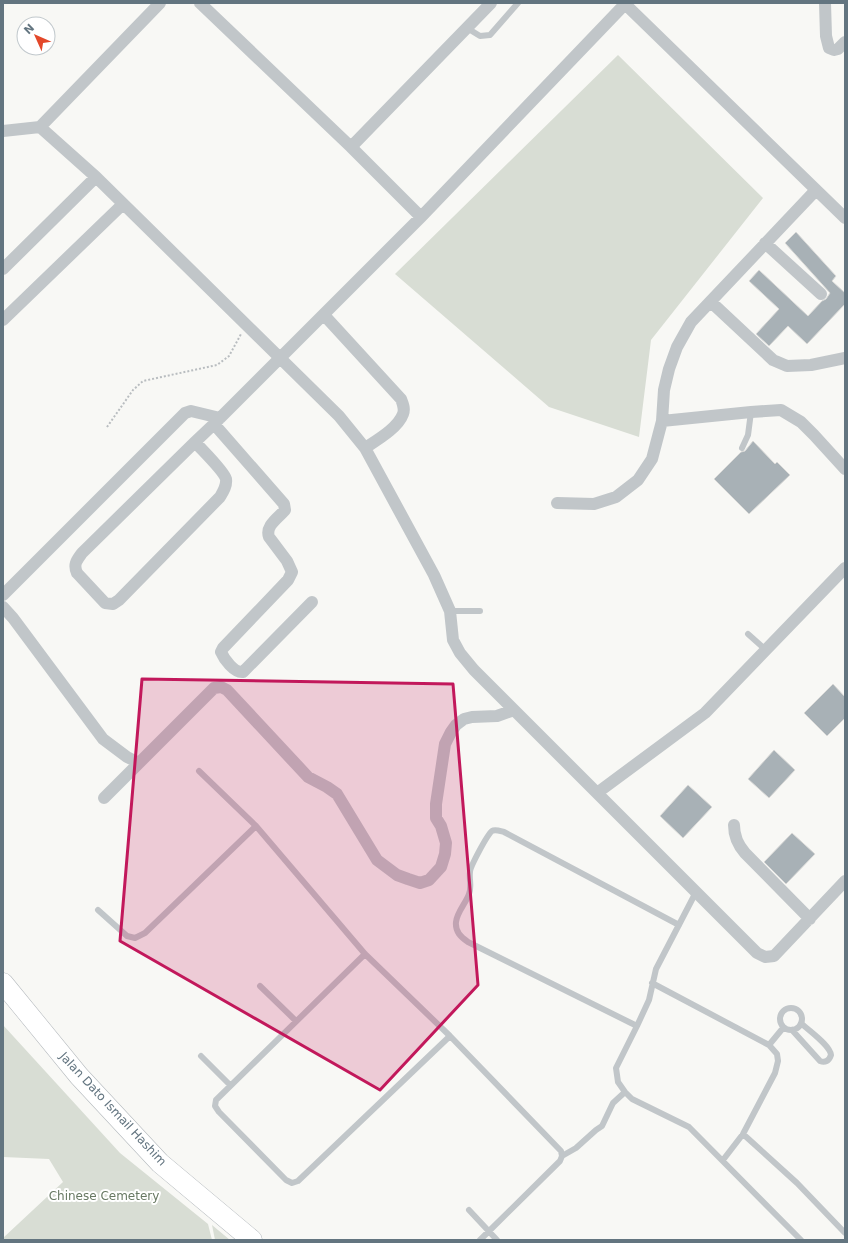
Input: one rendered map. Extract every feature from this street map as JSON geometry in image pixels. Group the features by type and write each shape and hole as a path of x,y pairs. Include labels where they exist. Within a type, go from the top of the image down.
{"main road":[{"name":"Jalan Dato Ismail Hashim","path":"3,983 79,1076 160,1163 252,1240"}],"street":[{"path":"3,131 40,127 160,3"},
{"path":"200,3 351,147 421,217"},
{"path":"351,147 491,3"},
{"path":"825,3 826,36 829,48 834,50 838,49 845,42"},
{"path":"195,442 222,473 226,480 223,493 119,600 113,604 105,603 77,573 75,563 82,553 324,315 421,217 624,4 845,218"},
{"path":"40,127 96,177 339,416 366,448 434,575 450,611 453,640 460,653 474,670 757,953 765,957 774,956 845,881"},
{"path":"3,269 96,177"},
{"path":"557,503 594,504 616,497 638,480 652,459 662,421 664,390 668,370 676,347 691,322 816,190"},
{"path":"3,320 123,204"},
{"path":"765,243 821,294"},
{"path":"710,302 773,360 787,366 811,365 845,358"},
{"path":"324,315 401,399 404,406 403,414 393,428 366,448"},
{"path":"662,421 781,410 801,422 845,469"},
{"path":"3,595 185,413 191,411 217,421 284,504 285,510 268,528 267,532 287,561 292,572 288,580 223,648 221,652 223,657 236,671 243,672 312,602"},
{"path":"597,793 705,713 845,568"},
{"path":"3,607 13,618 103,739 127,757 139,763"},
{"path":"104,798 214,688 221,687 227,690 308,777 337,794 377,860 397,875 420,883 429,880 435,875 441,868 445,854 446,843 441,826 436,818 436,804 445,744 451,732 456,725 464,719 472,717 497,716 514,710"},
{"path":"734,825 738,845 810,919"}],"lane":[{"path":"467,28 480,36 490,35 518,3"},
{"path":"742,448 748,435 750,412"},
{"path":"450,611 480,611"},
{"path":"748,634 766,650"},
{"path":"199,771 256,826 365,954 450,1036 561,1151 562,1156 560,1162 490,1232 480,1240"},
{"path":"98,910 126,936 136,938 145,933 256,826"},
{"path":"637,1026 468,942 460,936 457,931 456,922 469,893 470,872 473,864 487,837 496,830 504,832 679,925"},
{"path":"696,892 656,969 649,1000 616,1068 618,1082 632,1099 690,1127 801,1240"},
{"path":"365,954 216,1100 215,1106 219,1112 286,1180 292,1183 298,1181 450,1036"},
{"path":"652,982 769,1045 777,1054 778,1061 775,1073 743,1134 723,1160"},
{"path":"260,986 296,1021"},
{"path":"792,1008 798,1010 802,1016 801,1024 796,1029 792,1030 783,1028 780,1022 780,1014 785,1009 792,1008"},
{"path":"792,1030 820,1061 827,1061 831,1055 831,1052 801,1024"},
{"path":"769,1045 783,1028"},
{"path":"201,1056 230,1085"},
{"path":"562,1156 576,1148 602,1126 613,1103 625,1092"},
{"path":"743,1134 797,1183 845,1233"},
{"path":"469,1210 497,1240"}],"path":[{"path":"107,427 133,390 143,381 217,365 229,356 247,325"}],"highlighted area":[{"path":"142,679 453,684 478,985 380,1090 120,941"}],"green space":[{"path":"618,55 763,198 651,340 639,437 549,407 395,274"},
{"name":"Chinese Cemetery","path":"3,1025 120,1153 208,1224 212,1240 3,1240 3,1238 63,1182 49,1159 3,1157"},
{"path":"212,1225 230,1240 215,1240"}],"building":[{"path":"796,232 836,276 832,281 845,293 845,304 807,344 788,326 769,346 756,334 779,309 749,281 759,270 808,316 822,301 826,299 830,293 785,243"},
{"path":"753,441 775,464 777,462 790,475 749,514 714,479 741,452 745,451"},
{"path":"833,684 845,697 845,718 827,736 804,713"},
{"path":"774,750 795,770 769,798 748,779"},
{"path":"688,785 712,807 683,838 660,816"},
{"path":"792,833 815,854 786,884 764,862"}]}
